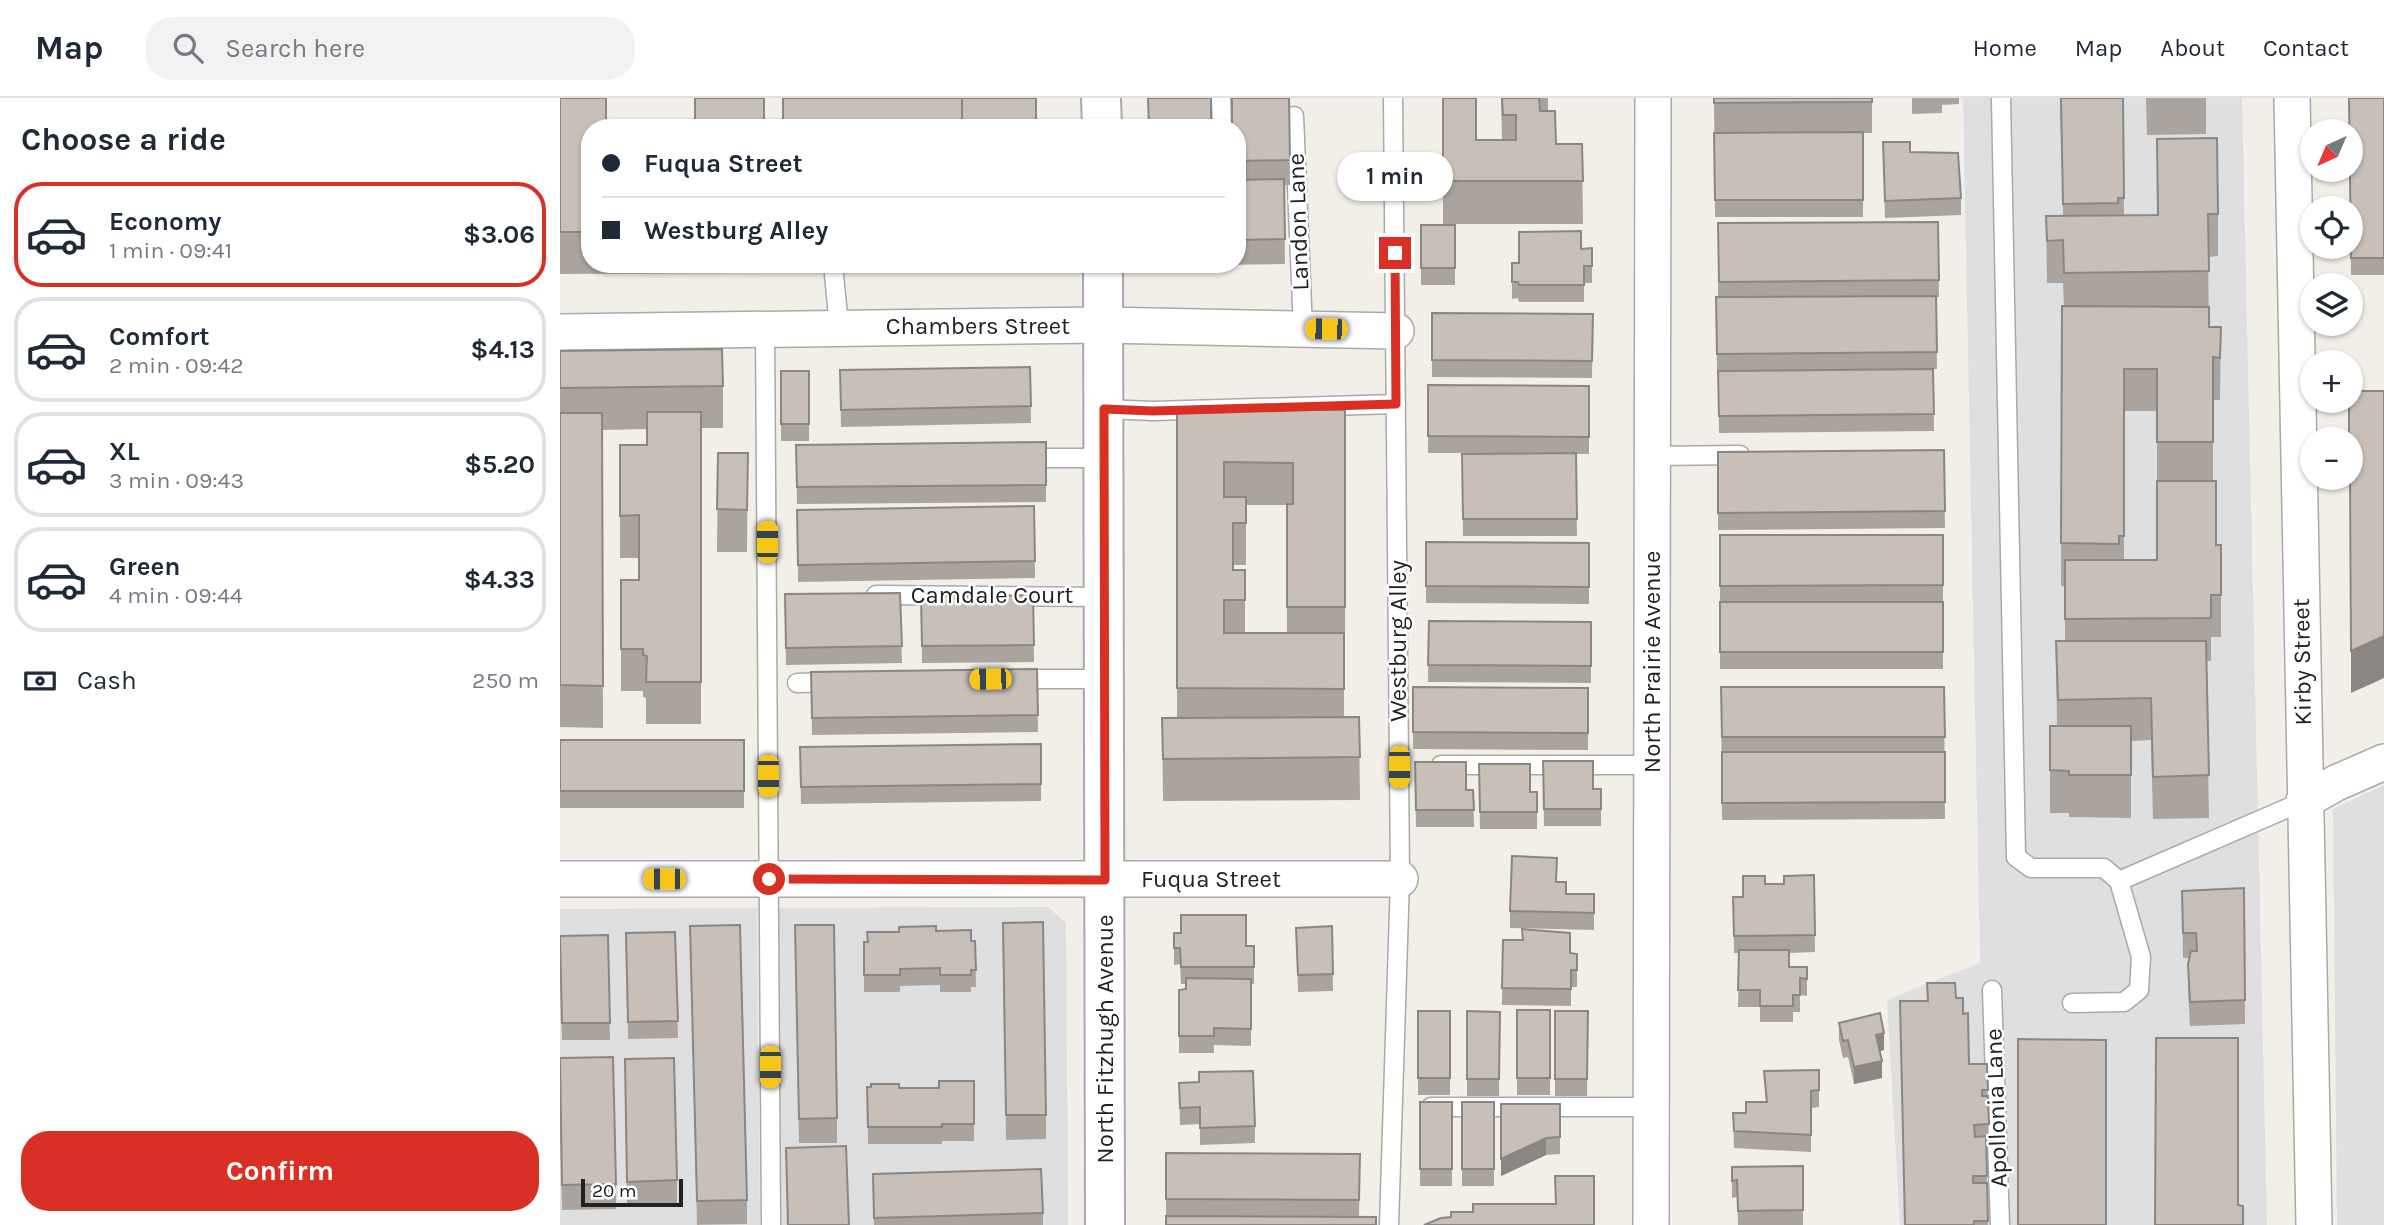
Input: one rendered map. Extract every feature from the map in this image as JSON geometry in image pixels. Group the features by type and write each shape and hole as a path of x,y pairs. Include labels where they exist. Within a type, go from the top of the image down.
{"street":[{"path":"1101,98 1102,119"},
{"name":"North Prairie Avenue","path":"1651,1225 1653,98"},
{"name":"Kirby Street","path":"2292,98 2314,1225"},
{"name":"North Fitzhugh Avenue","path":"1103,273 1105,1225"},
{"name":"Chambers Street","path":"560,332 765,327 1104,325 1396,331"},
{"path":"2304,801 2336,783 2384,762"},
{"name":"Fuqua Street","path":"560,879 1400,879"}],"lane":[{"path":"1221,98 1222,119"},
{"name":"Westburg Alley","path":"1389,1225 1400,879 1393,98"},
{"path":"2001,98 2016,858 2031,868 2104,868 2119,881 2141,957 2140,990 2124,1002 2072,1003"},
{"name":"Landon Lane","path":"1294,116 1292,195 1303,329"},
{"path":"835,273 838,327"},
{"path":"765,327 771,1225"},
{"path":"1104,409 1153,411 1396,404"},
{"path":"1652,456 1764,454"},
{"path":"1000,458 1104,458"},
{"name":"Camdale Court","path":"865,595 1104,597"},
{"path":"990,679 1104,679"},
{"path":"797,682 852,682"},
{"path":"1430,765 1652,765"},
{"path":"2119,881 2304,801"},
{"name":"Apollonia Lane","path":"1993,990 2000,1225"},
{"path":"1420,1107 1651,1107"}],"shaded area":[{"path":"1963,98 2242,98 2267,1225 1900,1225 1887,1000 1980,963"},
{"path":"2384,785 2384,1225 2337,1225 2333,809"},
{"path":"1048,907 1066,923 1068,1225 780,1225 779,908"},
{"path":"760,908 757,912 760,1225 560,1225 560,909"}],"building":[{"path":"560,98 606,98 606,119 581,119 581,232 560,232"},
{"path":"695,98 764,98 764,119 695,119"},
{"path":"783,98 962,98 962,119 783,119"},
{"path":"962,98 1036,98 1036,119 962,119"},
{"path":"1148,98 1211,98 1211,119 1149,119"},
{"path":"1232,98 1289,98 1290,160 1246,161 1246,119 1232,119"},
{"path":"1443,98 1476,98 1476,140 1516,140 1516,115 1503,115 1502,98 1539,98 1540,111 1555,111 1556,144 1582,144 1583,181 1443,181"},
{"path":"1714,98 1872,98 1872,102 1714,103"},
{"path":"2061,98 2123,98 2124,198 2118,198 2118,203 2063,204"},
{"path":"2349,98 2384,98 2384,258 2363,258 2363,196 2350,196 2350,182 2363,182 2363,119 2349,119"},
{"path":"1863,132 1863,200 1715,200 1714,133"},
{"path":"2217,138 2218,214 2208,214 2209,271 2064,273 2063,240 2047,241 2046,216 2158,215 2157,139"},
{"path":"1883,142 1910,142 1910,152 1958,153 1961,198 1885,201"},
{"path":"1284,179 1285,239 1246,240 1246,180"},
{"path":"1938,222 1939,280 1719,282 1718,223"},
{"path":"1421,225 1455,225 1455,268 1421,268"},
{"path":"1581,231 1581,249 1592,248 1592,266 1584,266 1584,285 1519,285 1518,282 1512,282 1512,263 1519,263 1519,232"},
{"path":"1936,296 1937,352 1717,354 1716,297"},
{"path":"2062,306 2209,307 2209,327 2221,327 2220,358 2213,357 2213,442 2157,442 2157,369 2124,369 2124,536 2119,536 2119,544 2061,543"},
{"path":"1432,313 1593,314 1592,361 1432,360"},
{"path":"722,349 723,386 560,388 560,351"},
{"path":"1030,367 1031,406 841,410 840,370"},
{"path":"1933,369 1934,414 1719,416 1718,371"},
{"path":"781,371 809,371 809,424 781,424"},
{"path":"1428,385 1589,386 1589,437 1428,436"},
{"path":"2363,391 2384,391 2384,636 2351,651 2350,490 2363,490 2363,427 2349,427 2349,413 2363,413"},
{"path":"1177,409 1345,410 1345,607 1287,607 1287,504 1293,504 1293,463 1224,462 1224,497 1246,497 1246,523 1233,523 1233,570 1245,570 1245,600 1224,600 1224,633 1344,633 1344,689 1177,688"},
{"path":"647,412 701,412 701,682 646,682 647,656 643,655 643,649 621,649 621,580 639,580 639,515 620,516 620,445 647,445"},
{"path":"560,413 602,413 603,686 560,685"},
{"path":"1046,442 1046,485 797,487 796,445"},
{"path":"1944,450 1945,511 1718,513 1718,452"},
{"path":"718,453 748,453 747,510 717,509"},
{"path":"1576,453 1577,519 1463,519 1462,454"},
{"path":"2157,481 2216,481 2216,545 2221,545 2221,595 2211,595 2211,618 2065,619 2065,560 2157,560"},
{"path":"1034,506 1035,561 798,565 797,510"},
{"path":"1720,535 1943,535 1943,585 1720,586"},
{"path":"1426,542 1589,543 1589,587 1426,586"},
{"path":"900,593 902,646 786,648 785,594"},
{"path":"1033,595 1034,645 922,646 921,597"},
{"path":"1720,602 1943,602 1943,652 1720,652"},
{"path":"1429,621 1591,622 1591,666 1428,665"},
{"path":"2056,641 2206,641 2209,775 2153,777 2151,698 2058,700"},
{"path":"1037,669 1038,715 812,718 811,672"},
{"path":"1413,687 1588,688 1588,733 1413,732"},
{"path":"1721,687 1944,687 1945,737 1722,737"},
{"path":"1359,717 1360,757 1163,759 1162,718"},
{"path":"2050,726 2131,726 2131,775 2069,775 2069,771 2050,770"},
{"path":"560,740 744,740 744,791 560,791"},
{"path":"1041,744 1041,784 801,787 800,747"},
{"path":"1722,752 1945,752 1945,802 1722,803"},
{"path":"1543,761 1593,761 1593,789 1601,789 1601,809 1544,809"},
{"path":"1415,762 1466,762 1466,790 1473,790 1474,810 1416,810"},
{"path":"1479,764 1530,764 1530,792 1537,792 1537,812 1480,812"},
{"path":"1512,856 1557,858 1556,882 1566,882 1566,894 1594,894 1594,913 1510,911"},
{"path":"1814,875 1815,935 1734,936 1733,897 1743,897 1743,876 1765,876 1765,884 1784,884 1784,876"},
{"path":"2244,888 2245,1000 2190,1002 2188,964 2191,951 2197,951 2196,933 2183,933 2182,891"},
{"path":"1181,915 1246,915 1246,946 1254,946 1254,967 1181,967 1180,948 1174,948 1174,933 1181,933"},
{"path":"1043,922 1046,1115 1006,1115 1003,923"},
{"path":"740,925 747,1200 697,1201 690,926"},
{"path":"795,925 834,925 837,1118 799,1119"},
{"path":"936,926 936,931 971,930 971,941 975,941 976,970 971,970 971,975 940,975 940,968 900,969 900,975 864,975 864,942 868,942 867,932 899,932 899,927"},
{"path":"1332,926 1333,974 1298,975 1296,928"},
{"path":"1522,929 1570,933 1570,953 1577,954 1577,970 1571,970 1571,989 1502,988 1503,940 1523,940"},
{"path":"675,932 678,1021 628,1022 626,933"},
{"path":"608,935 610,1023 562,1023 560,936"},
{"path":"1739,950 1789,950 1789,967 1807,967 1807,979 1800,978 1800,995 1793,995 1793,1006 1760,1006 1760,990 1738,990"},
{"path":"1186,978 1251,979 1251,1029 1214,1028 1214,1036 1179,1036 1179,990 1186,989"},
{"path":"1927,983 1955,983 1956,998 1963,998 1963,1014 1968,1013 1969,1064 1987,1064 1988,1090 1982,1090 1982,1096 1988,1096 1989,1124 1974,1125 1975,1137 1986,1136 1987,1176 1973,1176 1973,1183 1987,1183 1988,1221 1974,1221 1974,1225 1905,1225 1900,1001 1928,1001"},
{"path":"1517,1010 1550,1010 1550,1078 1517,1078"},
{"path":"1418,1011 1450,1011 1450,1078 1418,1078"},
{"path":"1467,1011 1500,1012 1499,1079 1467,1079"},
{"path":"1555,1011 1588,1011 1587,1079 1555,1079"},
{"path":"1880,1013 1884,1033 1876,1035 1882,1061 1854,1067 1848,1040 1843,1041 1839,1023"},
{"path":"2156,1038 2238,1038 2238,1205 2243,1206 2243,1225 2155,1225"},
{"path":"2018,1039 2106,1040 2106,1225 2018,1225"},
{"path":"613,1057 616,1184 562,1185 560,1058"},
{"path":"674,1058 677,1180 627,1182 625,1059"},
{"path":"1819,1070 1819,1090 1811,1091 1811,1135 1734,1131 1733,1113 1746,1113 1746,1102 1767,1102 1764,1071"},
{"path":"1253,1071 1255,1126 1200,1128 1200,1107 1180,1108 1179,1083 1199,1082 1199,1072"},
{"path":"939,1081 974,1081 974,1124 868,1127 867,1087 871,1087 871,1084 899,1084 899,1088 939,1088"},
{"path":"1420,1102 1452,1102 1452,1169 1420,1169"},
{"path":"1462,1102 1494,1102 1494,1169 1462,1169"},
{"path":"1501,1104 1560,1104 1560,1137 1546,1138 1501,1159"},
{"path":"846,1146 849,1225 788,1225 786,1148"},
{"path":"1166,1153 1360,1154 1359,1200 1166,1199"},
{"path":"1803,1166 1803,1210 1738,1211 1737,1180 1732,1181 1732,1167"},
{"path":"1041,1169 1043,1213 874,1218 873,1174"},
{"path":"1555,1176 1594,1176 1594,1225 1424,1225 1451,1217 1451,1212 1473,1212 1473,1204 1556,1204"},
{"path":"1166,1216 1376,1217 1376,1225 1166,1225"}],"route":[{"path":"769,879 1105,880 1104,409 1153,411 1396,404 1395,253"}]}
